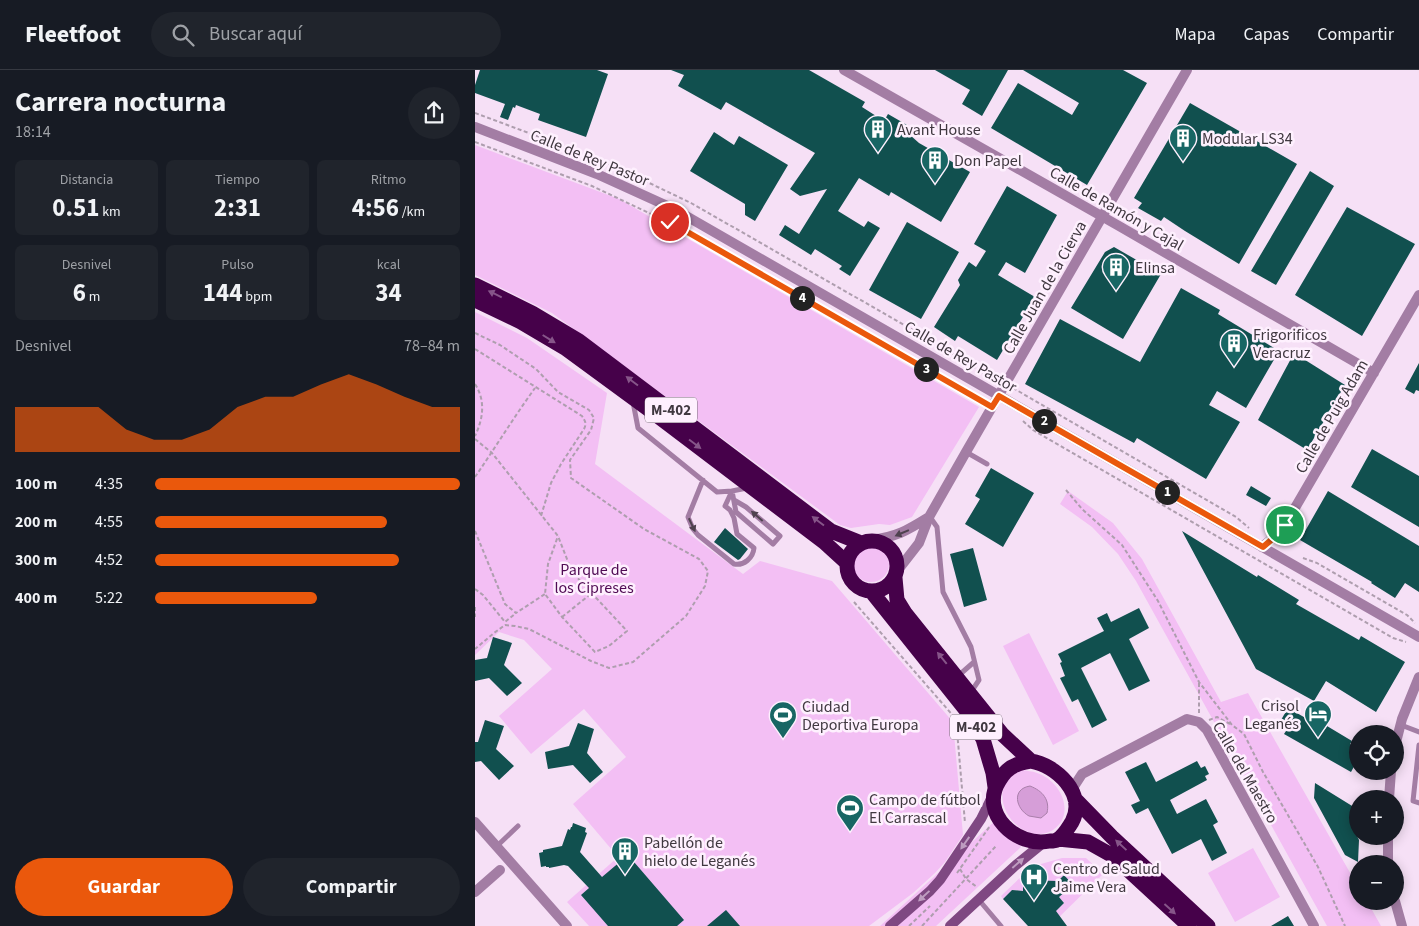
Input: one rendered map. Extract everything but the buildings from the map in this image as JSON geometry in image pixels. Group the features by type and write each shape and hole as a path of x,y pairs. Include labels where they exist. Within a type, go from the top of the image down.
{"highway":[{"name":"M-402","path":"475,285 532,313 579,341 831,531 866,541 880,541 888,545 894,552 897,561 897,600 905,613 1002,734 1031,761 1048,766 1066,781 1073,795 1111,837 1208,926"},
{"name":"M-402","path":"475,300 521,322 565,348 824,542 847,563 850,578 856,585 864,590 871,591 967,710 983,739 993,774 994,809 1001,822 1009,831 1022,839 1088,842 1107,853 1189,926"},
{"path":"847,563 849,555 854,548 866,541"},
{"path":"871,591 880,590 889,585 896,574"},
{"path":"994,791 1003,774 1009,769 1015,765 1031,761"},
{"path":"1051,841 1067,830 1073,819 1073,795"}],"main road":[{"path":"890,926 940,880 981,819 994,791"},
{"path":"950,926 1021,860 1051,841"}],"street":[{"name":"Calle de Ramón y Cajal","path":"844,70 1102,216 1373,373"},
{"name":"Calle Juan de la Cierva","path":"896,574 919,543 929,517 1187,70"},
{"name":"Calle de Rey Pastor","path":"475,127 597,174 675,209 1263,547 1415,640"},
{"name":"Calle de Puig Adam","path":"1263,547 1285,525 1419,295"},
{"path":"866,541 889,538 909,530 929,517"},
{"path":"1400,725 1419,677"},
{"name":"Calle del Maestro","path":"1073,795 1082,774 1187,718 1199,722 1207,730 1314,926"},
{"path":"1057,773 1082,774"},
{"path":"475,822 564,925"},
{"path":"475,892 500,870"},
{"path":"1398,910 1402,926"}],"lane":[{"path":"631,397 638,428 717,492 753,488"},
{"path":"966,452 987,464"},
{"path":"703,480 689,517 693,529 697,535 734,564 739,565 744,564 754,552 754,548 737,534 734,518 730,510 725,506 731,490"},
{"path":"731,490 737,512 773,544 779,536 747,507 734,500"},
{"path":"929,517 937,527 943,592 971,647 975,662 979,680 970,694"},
{"path":"956,677 975,662"},
{"path":"1404,726 1419,732"},
{"path":"1419,745 1413,801 1419,804"},
{"path":"497,846 518,826"},
{"path":"981,897 1001,926"}],"path":[{"path":"475,142 592,186 670,222 992,407"},
{"path":"475,333 500,345 535,369 558,392 589,410 594,418 591,430 570,460 571,478 644,529 699,559 709,571 705,586 686,616 633,662 609,668 591,661 529,629 505,625 475,649"},
{"path":"475,349 582,416 585,421 586,425 581,434 557,470 541,516"},
{"path":"475,384 483,406 481,423 475,438 492,453 558,536 572,572 627,631 609,646 595,652 562,617 545,594 549,564 558,536"},
{"path":"475,477 520,408 536,388"},
{"path":"1021,419 1033,430 1393,638 1415,640"},
{"path":"1066,490 1083,509 1122,545 1158,601 1199,682 1232,725"},
{"path":"475,531 505,604 516,613"},
{"path":"475,589 483,595 505,622 545,594"},
{"path":"562,617 592,593"},
{"path":"854,602 956,719 965,822"},
{"path":"475,607 475,617"},
{"path":"1199,682 1199,722 1217,717 1232,725 1243,734 1318,867 1345,926"},
{"path":"922,926 996,846"},
{"path":"952,860 959,866 966,879 981,897"}],"green space":[{"path":"475,145 619,199 979,407 912,517 890,525 879,524 851,528 840,525 552,313 475,275"},
{"name":"Ciudad Deportiva Europa","path":"475,312 527,338 607,393 595,464 743,574 760,561 832,581 953,722 963,835 945,862 935,873 913,893 869,926 589,926 567,902 618,857 573,804 626,757 584,709 531,754 499,716 552,669 524,640 499,632 475,655"},
{"path":"1068,491 1113,523 1142,559 1221,702 1248,693 1349,871 1349,910 1372,910 1381,926 1327,926 1136,581 1118,554 1092,527 1060,504"},
{"path":"871,546 878,547 884,551 888,557 888,571 884,577 878,581 871,582 864,581 858,577 854,571 853,564 854,557 858,551 864,547"},
{"path":"1029,633 1079,731 1053,745 1003,646"},
{"path":"1022,770 1044,776 1056,786 1060,793 1065,807 1064,815 1059,825 1049,832 1036,834 1024,830 1014,823 1007,812 1003,800 1003,788 1009,778"},
{"path":"996,820 1021,847 936,926 880,926"},
{"path":"1253,848 1280,897 1235,922 1208,873"},
{"path":"1062,858 1086,858 1103,874 1050,926 1040,926 1064,903 1059,897 1073,885 1064,876 1053,885 1052,881 1024,880 1023,891 1012,890 1003,899 1001,896 1026,872 1041,864"}],"shaded area":[{"path":"1030,786 1039,790 1045,796 1048,808 1047,813 1041,818 1029,816 1025,813 1017,800 1020,791"}],"place":[{"name":"Avant House","path":"878,153"},
{"name":"Modular LS34","path":"1183,162"},
{"name":"Don Papel","path":"935,184"},
{"name":"Elinsa","path":"1116,291"},
{"name":"Frigorificos Veracruz","path":"1234,367"},
{"name":"Crisol Leganés","path":"1318,738"},
{"name":"Ciudad Deportiva Europa","path":"783,739"},
{"name":"Campo de fútbol El Carrascal","path":"850,832"},
{"name":"Pabellón de hielo de Leganés","path":"625,875"},
{"name":"Centro de Salud Jaime Vera","path":"1034,901"}],"route":[{"path":"670,222 992,407 999,396 1263,547 1285,525"}],"park label":[{"name":"Parque de los Cipreses","path":"594,578"}]}
